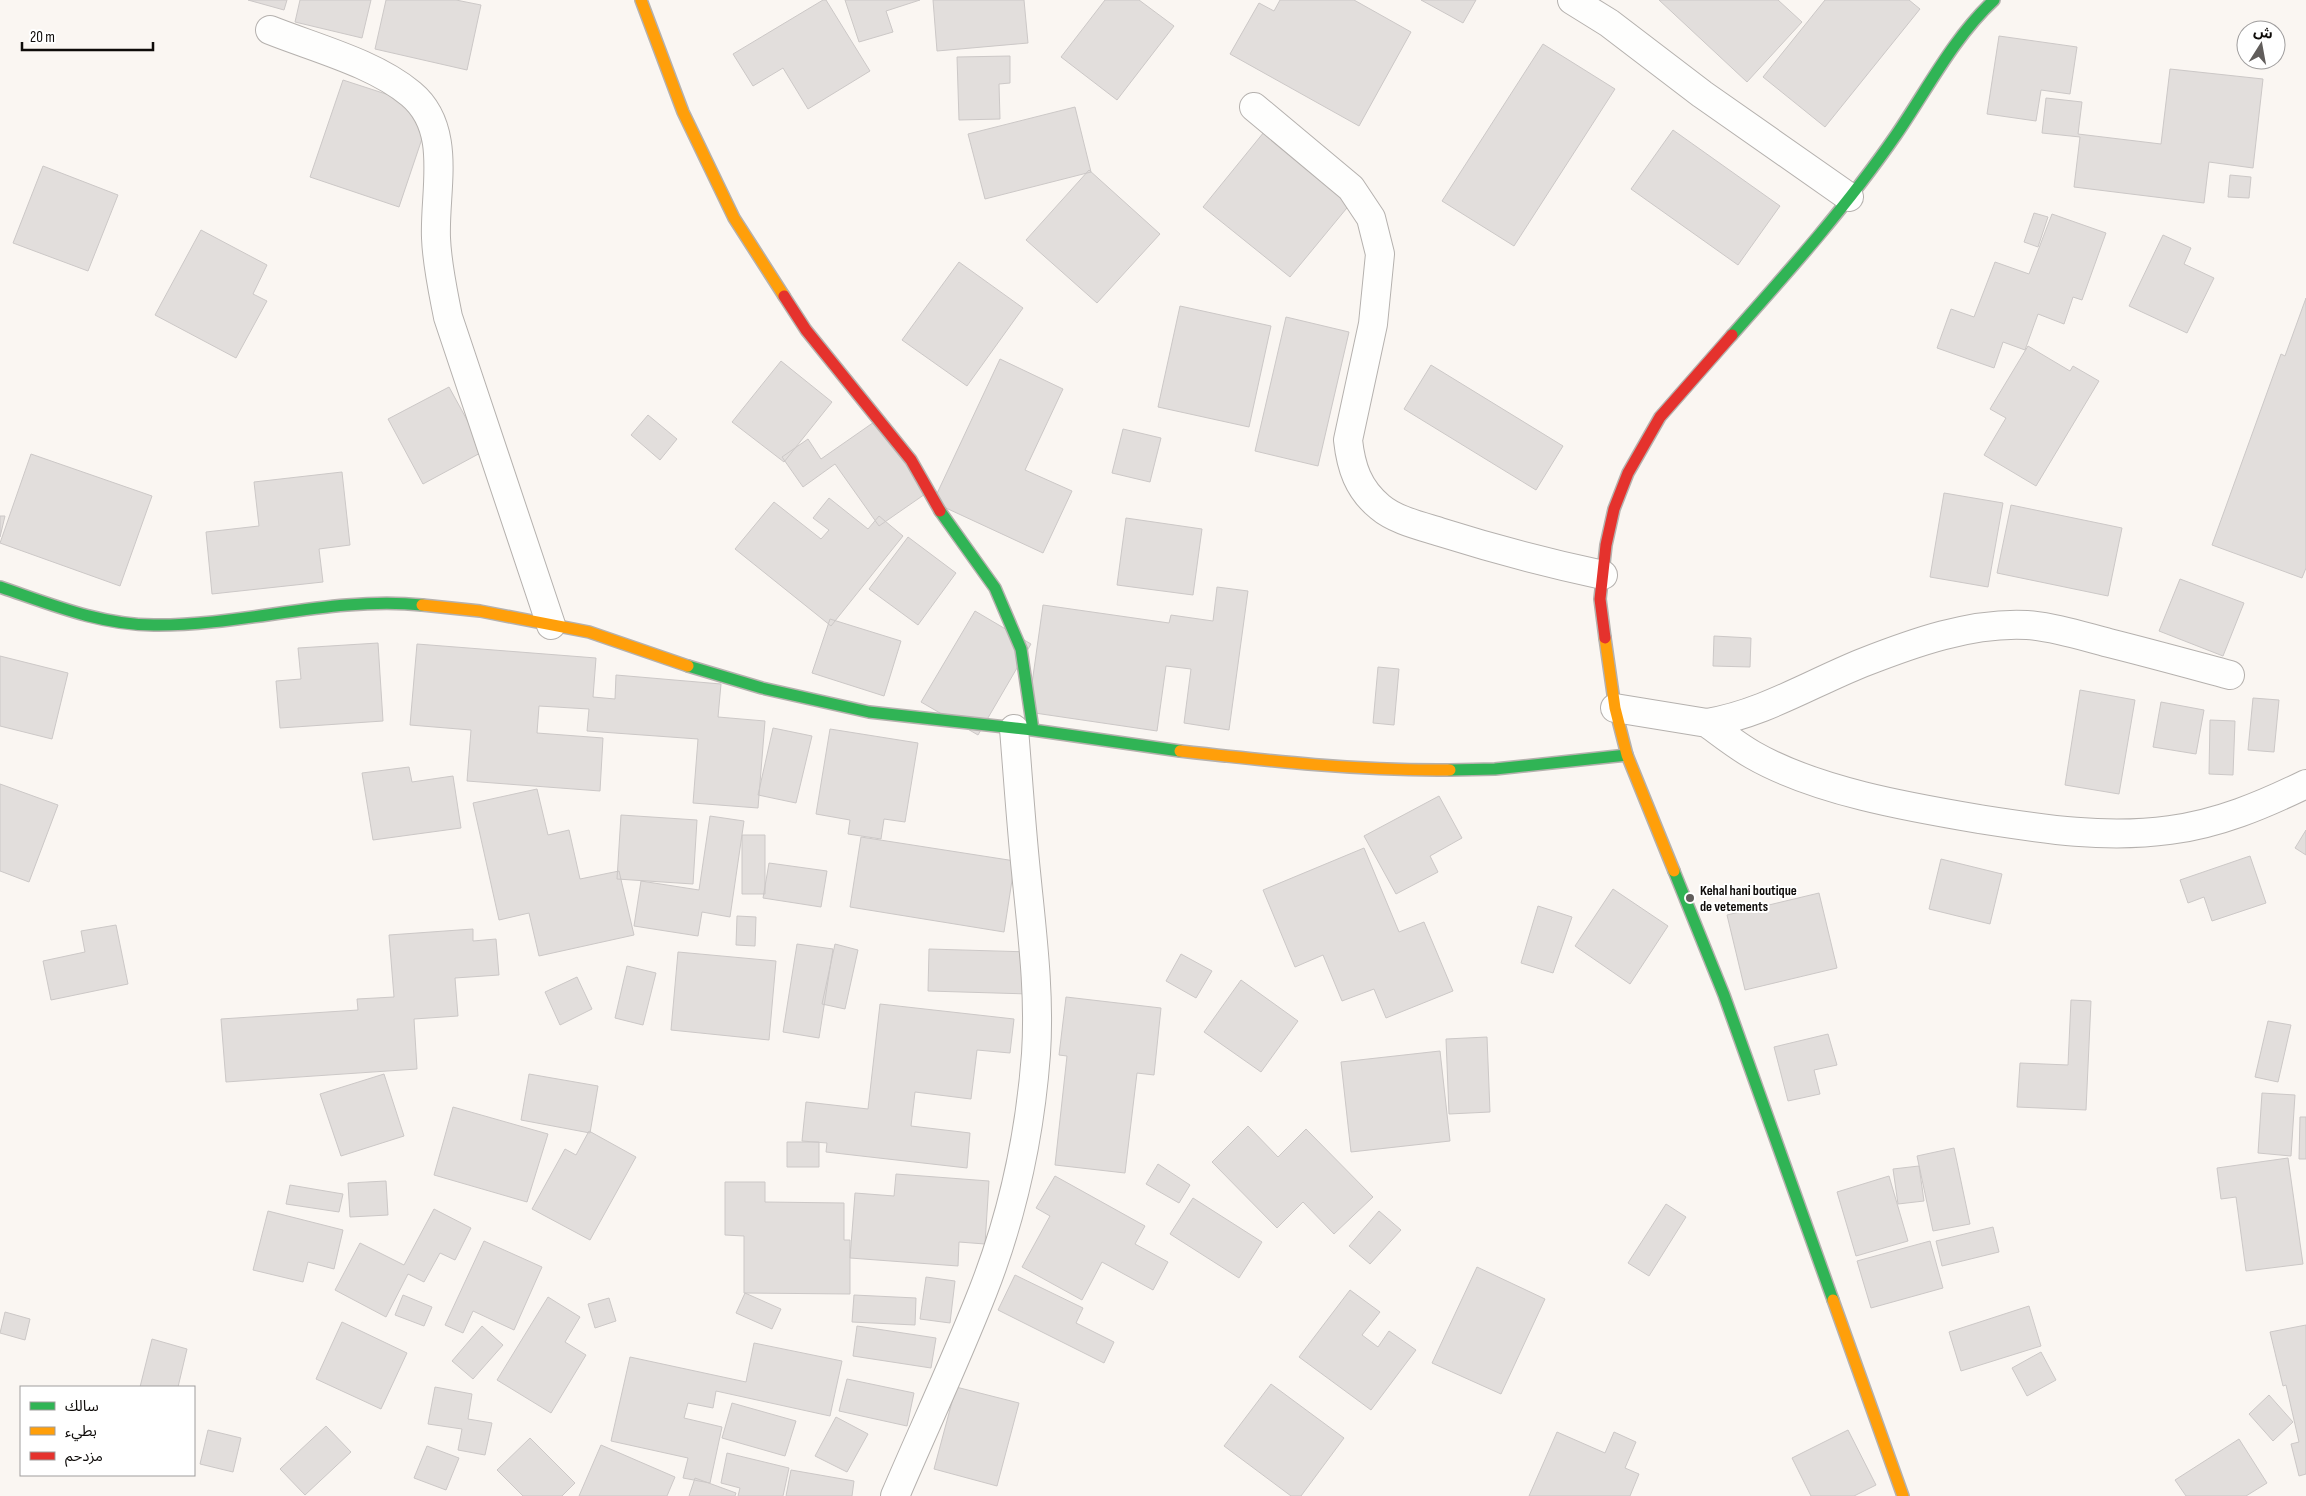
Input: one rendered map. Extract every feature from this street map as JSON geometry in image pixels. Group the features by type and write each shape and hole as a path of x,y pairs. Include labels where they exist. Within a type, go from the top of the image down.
{"street":[{"path":"640,0 683,112 734,218 806,330 911,460 948,523 995,588 1021,649 1023,730 1020,810 1033,931 1038,1015 1036,1055 1028,1115 1015,1183 1000,1241 986,1282 894,1496"},
{"path":"1572,0 1609,23 1702,94 1849,197"},
{"path":"1903,1496 1724,995 1627,755 1615,708 1600,599 1606,546 1614,509 1628,474 1660,417 1802,256 1895,136 1953,48 1982,11 1994,0"},
{"path":"270,30 359,64 395,83 412,94 433,120 438,141 435,211 436,240 440,276 448,317 551,625"},
{"path":"1254,107 1351,188 1371,218 1380,254 1372,324 1348,440 1350,459 1355,475 1364,492 1381,508 1410,522 1532,560 1603,575"},
{"path":"0,587 93,618 153,625 216,621 292,610 410,604 480,611 589,632 682,664 762,688 869,712 1023,730 1127,745 1297,764 1407,770 1495,769 1627,755"},
{"path":"1615,708 1706,723 1766,707 1861,664 1916,643 1957,632 2003,626 2027,625 2064,631 2230,675"},
{"path":"1706,723 1754,755 1793,774 1891,803 2061,832 2101,835 2170,830 2211,823 2270,802 2306,784"}],"building":[{"path":"248,0 287,0 284,10"},
{"path":"300,0 371,0 362,38 295,22"},
{"path":"386,0 456,0 481,5 467,70 375,49"},
{"path":"823,0 826,0 870,71 808,109 783,68 753,86 733,54"},
{"path":"845,0 920,0 886,11 893,32 859,42"},
{"path":"933,0 1024,0 1028,43 937,51"},
{"path":"1105,0 1139,0 1174,26 1117,100 1061,57"},
{"path":"1280,0 1354,0 1411,32 1359,126 1230,54 1259,3 1274,11"},
{"path":"1421,0 1476,0 1463,23"},
{"path":"1659,0 1778,0 1802,22 1747,82"},
{"path":"1825,0 1909,0 1920,9 1825,127 1763,77"},
{"path":"1999,36 2077,47 2070,94 2041,90 2036,121 1987,114"},
{"path":"1543,44 1615,89 1514,246 1442,201"},
{"path":"1010,56 1010,83 999,84 1000,119 959,120 957,57"},
{"path":"2170,69 2263,79 2253,168 2209,162 2204,203 2074,187 2080,137 2042,133 2046,98 2082,102 2078,134 2161,144"},
{"path":"343,80 432,109 399,207 310,177"},
{"path":"1075,107 1091,172 985,199 968,134"},
{"path":"1673,130 1780,206 1738,265 1631,189"},
{"path":"1264,132 1351,203 1290,277 1203,207"},
{"path":"43,166 118,195 88,271 13,243"},
{"path":"1089,170 1160,234 1097,303 1026,240"},
{"path":"2230,175 2251,177 2249,198 2228,197"},
{"path":"2034,213 2048,217 2038,247 2024,242"},
{"path":"2052,214 2106,233 2082,300 2073,297 2064,324 2038,314 2025,350 2003,342 1994,368 1937,348 1951,309 1974,317 1995,262 2029,274"},
{"path":"201,230 267,265 253,294 267,301 236,358 155,315"},
{"path":"2163,235 2191,248 2184,264 2214,278 2187,333 2129,306"},
{"path":"959,262 1023,308 967,386 902,340"},
{"path":"2306,298 2306,568 2302,578 2212,545 2281,354 2285,356"},
{"path":"1180,306 1271,326 1249,427 1158,407"},
{"path":"1286,317 1349,332 1318,466 1255,451"},
{"path":"2028,346 2070,371 2073,366 2099,381 2036,486 1984,455 2006,418 1990,409"},
{"path":"1000,359 1063,389 1025,470 1072,491 1043,553 933,502"},
{"path":"781,361 832,402 784,462 732,422"},
{"path":"1431,365 1563,446 1536,490 1404,409"},
{"path":"449,387 484,451 423,484 388,419"},
{"path":"648,415 677,439 660,460 631,435"},
{"path":"877,420 928,492 879,526 835,464 803,487 782,457 808,439 821,459"},
{"path":"1123,429 1161,438 1150,482 1112,473"},
{"path":"31,454 152,496 120,586 0,543"},
{"path":"342,472 350,545 319,549 323,582 212,594 206,532 259,526 254,482"},
{"path":"1944,493 2003,503 1988,587 1930,577"},
{"path":"829,498 868,529 879,516 903,536 831,626 735,549 774,502 821,539 829,530 813,518"},
{"path":"2011,505 2122,528 2108,596 1997,573"},
{"path":"0,516 5,516 0,537"},
{"path":"1126,518 1202,529 1193,595 1117,585"},
{"path":"908,537 956,573 918,625 869,589"},
{"path":"2180,579 2244,603 2223,656 2159,631"},
{"path":"1217,587 1248,591 1229,730 1184,723 1191,669 1166,666 1157,731 1028,712 1043,605 1169,623 1171,615 1213,621"},
{"path":"975,611 1031,644 978,735 921,702"},
{"path":"830,619 901,641 884,696 812,673"},
{"path":"1714,636 1751,638 1750,667 1713,666"},
{"path":"378,643 383,721 280,728 276,681 301,679 298,648"},
{"path":"417,644 596,658 593,697 615,699 616,675 721,684 718,717 765,721 758,808 693,803 698,739 587,731 589,709 539,706 537,733 603,738 600,791 467,781 471,730 410,725"},
{"path":"0,656 68,673 52,739 0,726"},
{"path":"1378,667 1399,669 1394,725 1373,723"},
{"path":"2080,690 2135,700 2119,794 2065,785"},
{"path":"2253,698 2279,700 2274,752 2248,750"},
{"path":"2161,702 2204,710 2196,754 2153,747"},
{"path":"2210,720 2235,721 2233,775 2209,774"},
{"path":"773,728 812,736 796,803 758,795"},
{"path":"830,729 918,743 905,822 884,819 881,839 848,834 850,820 816,814"},
{"path":"409,767 412,782 453,776 461,828 373,840 362,773"},
{"path":"0,784 58,805 29,882 0,871"},
{"path":"537,789 548,835 569,830 580,879 619,871 634,935 539,956 529,913 499,920 473,803"},
{"path":"1439,796 1462,838 1430,856 1438,872 1396,894 1364,836"},
{"path":"621,815 697,820 693,884 617,879"},
{"path":"710,816 744,821 730,917 702,912 698,936 634,926 641,881 699,890"},
{"path":"2306,830 2306,855 2295,848"},
{"path":"742,835 765,835 765,894 742,894"},
{"path":"861,837 1015,861 1004,932 850,907"},
{"path":"1364,848 1399,932 1424,922 1453,991 1386,1018 1374,989 1342,1001 1323,955 1295,967 1263,890"},
{"path":"2250,856 2266,903 2212,921 2204,897 2188,903 2180,880"},
{"path":"1941,859 2002,874 1990,924 1929,909"},
{"path":"769,863 827,871 821,907 763,898"},
{"path":"1613,889 1668,926 1630,984 1575,946"},
{"path":"1819,893 1837,968 1745,990 1727,915"},
{"path":"1538,906 1572,917 1553,973 1521,963"},
{"path":"737,916 756,917 755,946 736,945"},
{"path":"116,925 128,984 51,1000 43,961 85,952 81,931"},
{"path":"473,929 473,941 496,939 499,975 455,978 458,1016 414,1019 417,1069 226,1082 221,1019 358,1010 357,999 394,997 389,935"},
{"path":"797,944 833,949 819,1038 783,1032"},
{"path":"835,944 858,950 845,1009 822,1004"},
{"path":"929,949 1030,952 1029,994 928,991"},
{"path":"678,952 776,961 769,1040 671,1030"},
{"path":"1181,954 1212,971 1196,998 1166,981"},
{"path":"627,966 656,973 643,1025 615,1018"},
{"path":"577,977 592,1009 560,1025 545,992"},
{"path":"1241,980 1298,1021 1261,1072 1204,1032"},
{"path":"1066,997 1161,1008 1154,1075 1137,1073 1125,1173 1055,1165 1067,1056 1059,1055"},
{"path":"2071,1000 2091,1001 2086,1110 2017,1107 2020,1063 2068,1065"},
{"path":"880,1004 1014,1019 1010,1053 977,1050 971,1099 915,1092 911,1126 970,1133 967,1168 826,1152 827,1143 802,1141 806,1102 868,1109"},
{"path":"2268,1021 2291,1025 2278,1082 2255,1077"},
{"path":"1828,1034 1837,1065 1814,1070 1820,1094 1788,1101 1774,1047"},
{"path":"1487,1037 1490,1112 1449,1114 1446,1039"},
{"path":"1440,1051 1450,1141 1351,1152 1341,1062"},
{"path":"384,1074 404,1136 341,1156 320,1094"},
{"path":"529,1074 598,1086 590,1133 521,1120"},
{"path":"2262,1093 2295,1095 2291,1156 2258,1153"},
{"path":"453,1107 548,1134 527,1202 434,1175"},
{"path":"2300,1117 2306,1117 2306,1159 2299,1159"},
{"path":"1248,1126 1278,1157 1306,1129 1373,1197 1334,1234 1303,1202 1277,1228 1212,1162"},
{"path":"589,1131 636,1157 590,1240 532,1209 565,1149 576,1155"},
{"path":"787,1142 819,1142 819,1167 787,1167"},
{"path":"1954,1148 1970,1224 1933,1231 1917,1156"},
{"path":"2288,1158 2303,1264 2246,1271 2236,1197 2221,1199 2217,1168"},
{"path":"1158,1164 1190,1185 1179,1203 1146,1184"},
{"path":"1919,1166 1924,1201 1898,1204 1893,1169"},
{"path":"896,1174 989,1181 985,1244 959,1242 958,1266 850,1258 855,1193 894,1196"},
{"path":"1055,1176 1145,1226 1135,1244 1168,1262 1153,1290 1102,1262 1082,1300 1022,1267 1050,1216 1036,1208"},
{"path":"1889,1176 1908,1241 1856,1256 1837,1192"},
{"path":"386,1181 388,1215 350,1217 348,1183"},
{"path":"725,1182 765,1182 765,1202 844,1203 844,1240 850,1240 850,1294 744,1293 744,1236 725,1235"},
{"path":"290,1185 343,1194 339,1212 286,1204"},
{"path":"1193,1198 1262,1242 1239,1278 1170,1234"},
{"path":"1666,1204 1686,1217 1649,1276 1628,1263"},
{"path":"434,1209 471,1228 455,1260 440,1253 424,1282 408,1274 386,1317 335,1290 360,1243 404,1265"},
{"path":"268,1211 343,1230 334,1269 308,1262 303,1282 253,1270"},
{"path":"1379,1211 1401,1230 1370,1264 1349,1246"},
{"path":"1993,1227 1999,1252 1942,1266 1936,1241"},
{"path":"484,1241 542,1267 514,1330 473,1311 463,1333 445,1325"},
{"path":"1930,1241 1943,1288 1871,1308 1857,1261"},
{"path":"1477,1267 1545,1299 1501,1394 1432,1363"},
{"path":"1015,1275 1083,1308 1076,1323 1114,1342 1104,1363 998,1310"},
{"path":"926,1277 955,1281 950,1323 920,1319"},
{"path":"1350,1290 1380,1312 1362,1335 1378,1347 1389,1331 1416,1350 1371,1410 1299,1357"},
{"path":"745,1293 781,1309 772,1329 736,1313"},
{"path":"403,1295 432,1307 424,1326 395,1315"},
{"path":"854,1295 916,1298 915,1325 852,1322"},
{"path":"548,1297 580,1317 565,1342 586,1355 551,1413 497,1380"},
{"path":"609,1298 616,1321 595,1328 588,1304"},
{"path":"2029,1306 2041,1346 1961,1371 1949,1332"},
{"path":"5,1312 30,1319 25,1340 0,1333"},
{"path":"342,1322 407,1353 381,1409 316,1379"},
{"path":"2306,1325 2306,1474 2299,1476 2291,1444 2299,1442 2286,1385 2283,1386 2270,1332"},
{"path":"482,1326 503,1345 473,1379 452,1361"},
{"path":"857,1326 936,1338 931,1368 853,1356"},
{"path":"152,1339 187,1349 178,1386 140,1386"},
{"path":"754,1343 842,1361 830,1416 716,1391 713,1408 688,1403 684,1418 722,1427 710,1483 683,1478 688,1458 611,1441 630,1357 746,1382"},
{"path":"2041,1352 2056,1380 2027,1396 2012,1368"},
{"path":"847,1379 914,1393 907,1426 839,1411"},
{"path":"1271,1384 1344,1438 1301,1496 1291,1496 1224,1446"},
{"path":"435,1387 472,1394 468,1419 492,1423 485,1455 458,1450 462,1429 428,1424"},
{"path":"956,1387 1019,1403 997,1486 934,1469"},
{"path":"2269,1395 2293,1422 2273,1441 2249,1414"},
{"path":"732,1403 796,1421 785,1456 722,1438"},
{"path":"836,1417 868,1434 847,1472 815,1456"},
{"path":"326,1426 351,1452 305,1495 280,1469"},
{"path":"208,1430 241,1438 233,1472 200,1464"},
{"path":"1848,1430 1876,1485 1854,1496 1811,1496 1792,1458"},
{"path":"1557,1432 1605,1453 1614,1432 1636,1442 1625,1468 1639,1474 1630,1496 1529,1496"},
{"path":"530,1438 575,1483 562,1496 523,1496 497,1470"},
{"path":"2239,1439 2267,1483 2246,1496 2186,1496 2175,1480"},
{"path":"601,1445 675,1477 667,1496 579,1496"},
{"path":"427,1446 459,1458 446,1490 414,1478"},
{"path":"727,1453 789,1468 783,1496 738,1496 740,1488 721,1483"},
{"path":"791,1470 854,1481 852,1496 786,1496"},
{"path":"695,1478 736,1493 735,1496 689,1496"}],"traffic: fast":[{"path":"1732,335 1838,213 1896,135 1953,48 1979,15 1994,0"},
{"path":"940,511 995,588 1021,649 1033,730"},
{"path":"0,587 95,617 134,624 154,625 221,621 355,604 422,605"},
{"path":"688,666 762,688 869,712 1033,730 1180,751"},
{"path":"1450,770 1495,769 1627,755"},
{"path":"1674,871 1724,995 1833,1300"}],"traffic: slow":[{"path":"641,0 683,112 734,218 784,296"},
{"path":"422,605 480,611 589,632 688,666"},
{"path":"1605,638 1615,708 1627,755 1674,871"},
{"path":"1180,751 1349,767 1450,770"},
{"path":"1833,1300 1903,1496"}],"traffic: jam":[{"path":"784,296 806,330 911,460 940,511"},
{"path":"1605,638 1600,599 1606,545 1614,509 1628,473 1660,417 1732,335"}],"place":[{"name":"Kehal hani boutique de vetements","path":"1690,898"}]}
